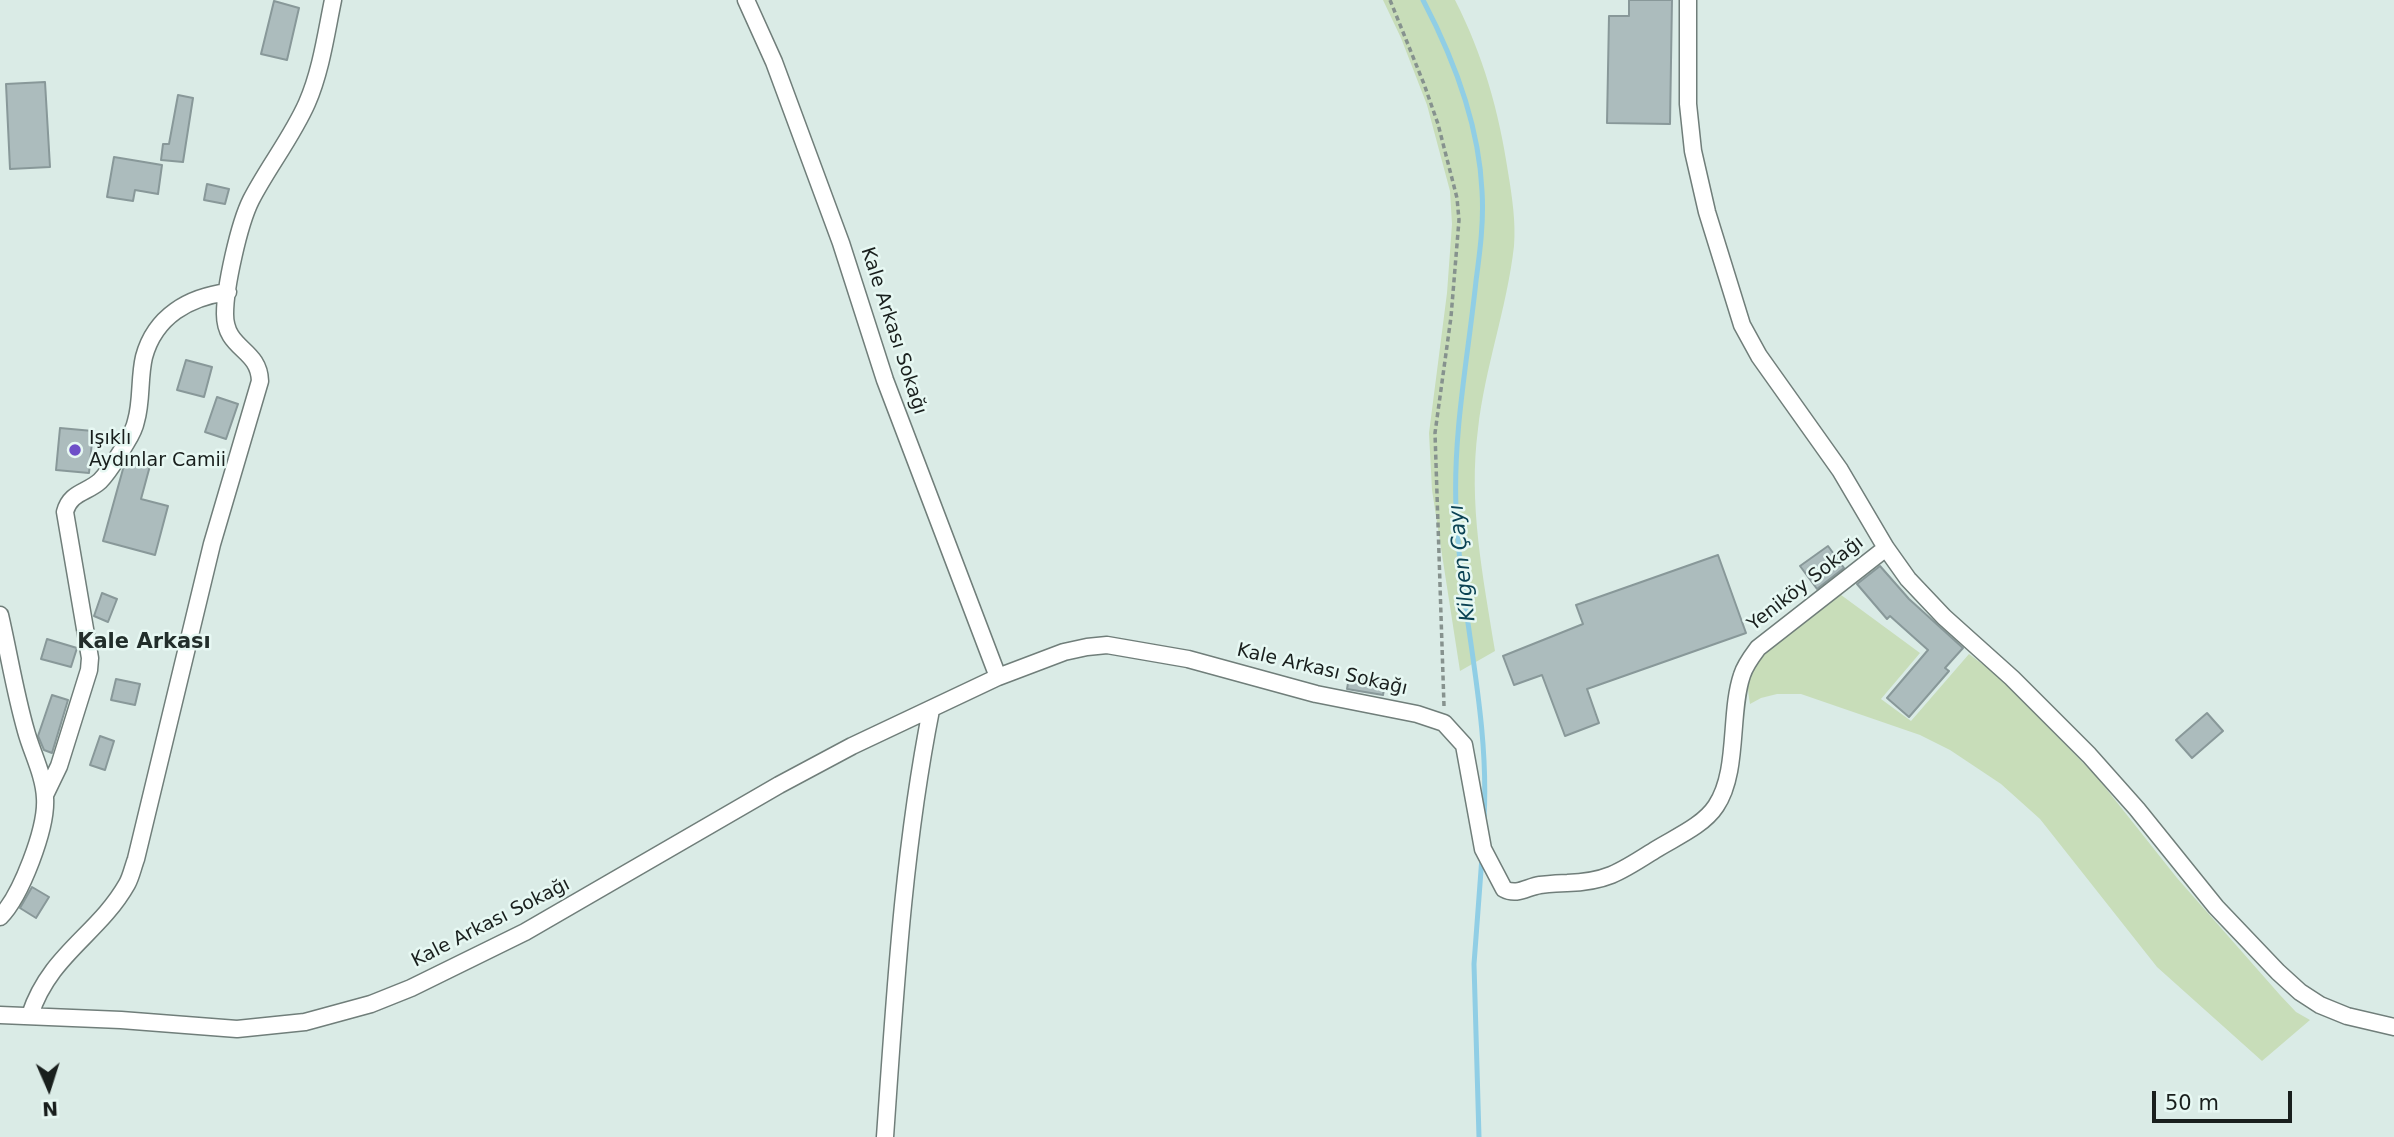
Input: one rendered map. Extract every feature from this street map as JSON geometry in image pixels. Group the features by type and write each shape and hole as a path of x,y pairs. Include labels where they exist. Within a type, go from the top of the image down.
{"street":[{"path":"30,1015 47,976 117,900 128,882 136,859 212,544 260,381 260,369 254,359 229,336 225,314 243,222 249,204 306,105 314,85 333,0"},
{"name":"Kale Arkası Sokağı","path":"746,0 774,62 841,243 885,380 998,677"},
{"name":"Yeniköy Sokağı","path":"1688,0 1688,104 1693,151 1707,212 1742,325 1759,356 1840,470 1886,548 1908,579 1944,617 2012,678 2089,755 2137,809 2216,907 2278,972 2300,992 2320,1005 2347,1016 2394,1027"},
{"path":"45,794 59,766 89,670 90,658 65,512 67,505 72,498 97,484 106,475 132,433 136,422 144,357 157,330 182,306 194,299 228,292"},
{"name":"Yeniköy Sokağı","path":"1444,723 1464,745 1483,849 1504,889 1516,892 1542,885 1587,883 1619,873 1703,819 1716,806 1725,786 1741,676 1758,648 1886,548"},
{"path":"0,615 25,729 45,794 41,830 23,880 14,900 0,917"},
{"name":"Kale Arkası Sokağı","path":"0,1015 237,1029 304,1022 371,1004 411,988 525,932 779,785 852,746 998,677 1064,652 1107,645 1188,659 1317,694 1418,714 1444,723"},
{"path":"885,1137 910,840 931,710"}],"path":[{"path":"1390,0 1438,124 1457,198 1459,220 1454,292 1435,433 1444,723"}],"green space":[{"path":"1383,0 1455,0 1489,84 1500,127 1512,200 1514,246 1511,269 1481,406 1475,457 1478,540 1495,651 1460,671 1432,490 1429,433 1447,293 1452,224 1450,191 1427,105"},
{"path":"1837,592 1920,653 1881,699 1911,721 1969,654 1997,675 2096,776 2177,878 2280,995 2296,1012 2310,1020 2262,1061 2157,967 2040,819 2001,784 1950,750 1920,735 1801,694 1777,694 1750,704 1748,676 1757,658 1777,638"}],"building":[{"path":"1629,0 1672,0 1670,124 1607,123 1609,16 1629,16"},
{"path":"274,1 299,8 287,60 261,54"},
{"path":"45,82 50,167 10,169 6,84"},
{"path":"178,95 193,98 183,162 161,160 163,144 169,144"},
{"path":"114,157 162,165 158,194 135,190 133,201 107,197"},
{"path":"207,184 229,189 225,204 204,200"},
{"path":"186,360 212,367 204,397 177,390"},
{"path":"217,397 238,404 226,439 205,432"},
{"name":"Işıklı Aydınlar Camii","path":"60,428 93,431 89,473 56,470"},
{"path":"130,457 151,462 141,499 168,506 155,555 103,541 123,469"},
{"path":"1828,546 1844,568 1817,589 1800,566"},
{"path":"1718,555 1746,633 1587,689 1599,723 1565,736 1542,675 1514,685 1503,656 1583,624 1576,605"},
{"path":"1880,566 1909,599 1963,648 1945,668 1949,671 1909,717 1887,698 1928,650 1890,616 1887,619 1857,584"},
{"path":"102,593 117,599 108,622 94,616"},
{"path":"47,639 77,648 71,667 41,659"},
{"path":"1350,672 1386,678 1383,695 1347,689"},
{"path":"116,679 140,684 135,705 111,700"},
{"path":"52,695 68,700 52,753 44,750 38,736"},
{"path":"2207,713 2223,731 2192,758 2176,740"},
{"path":"100,736 114,741 105,770 90,765"},
{"path":"32,887 49,897 36,918 20,908"}],"waterway":[{"name":"Kilgen Çayı","path":"1423,0 1445,45 1463,93 1476,142 1482,191 1481,236 1459,423 1456,508 1483,740 1484,819"},
{"name":"Kilgen Çayı","path":"1479,1137 1474,964 1482,857"}],"place":[{"name":"Işıklı Aydınlar Camii","path":"75,450"}],"district":[{"name":"Kale Arkası","path":"144,643"}]}
